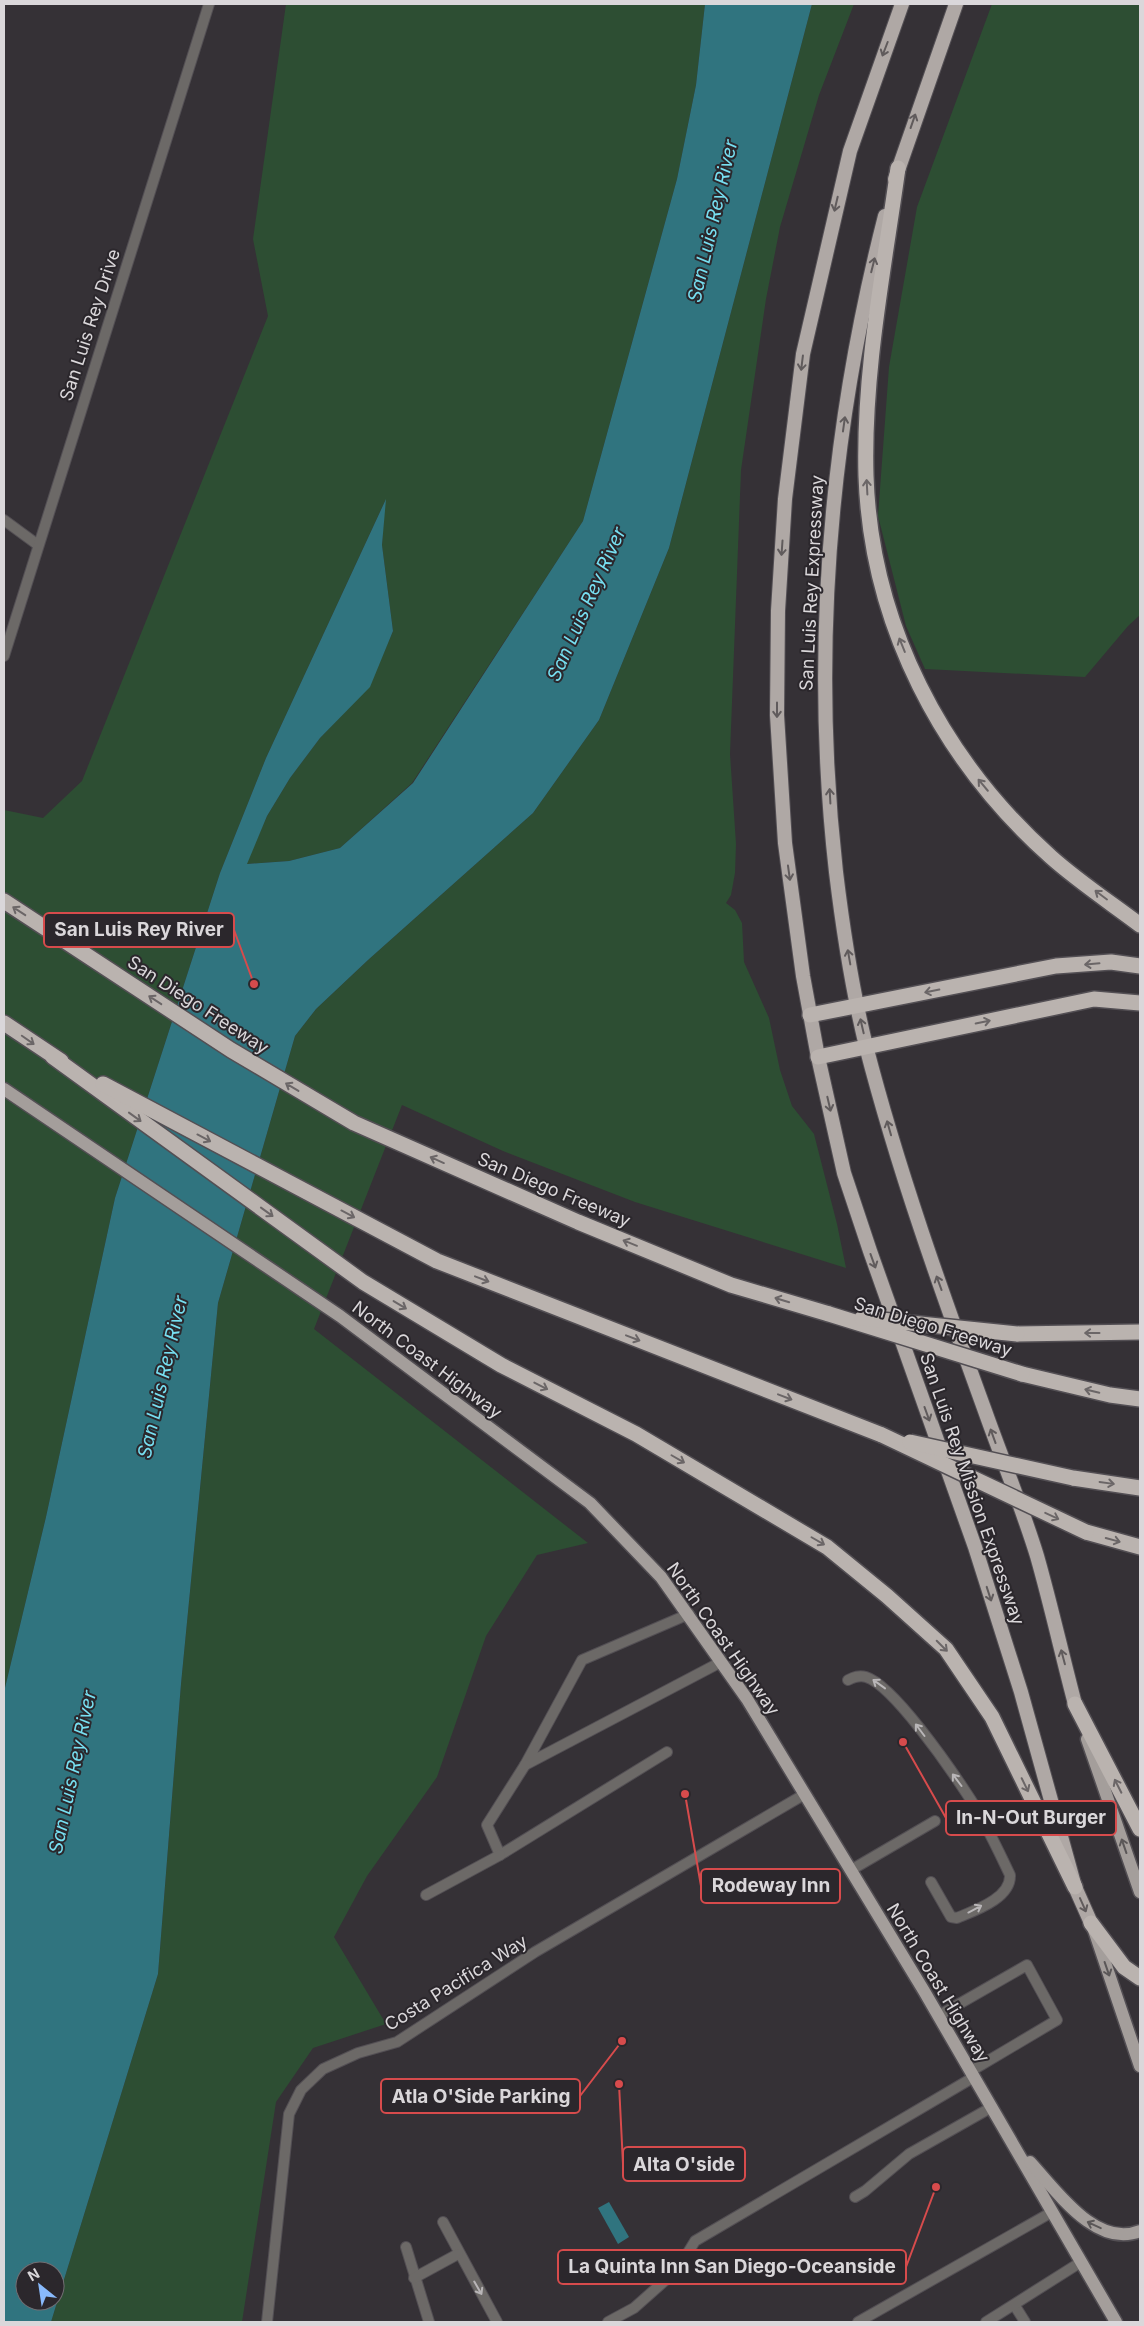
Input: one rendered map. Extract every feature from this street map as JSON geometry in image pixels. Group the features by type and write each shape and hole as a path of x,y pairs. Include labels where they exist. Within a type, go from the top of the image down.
{"highway":[{"name":"San Luis Rey Mission Expressway","path":"902,4 876,73 842,180 803,354 785,500 778,611 777,715 785,843 803,976 818,1057 844,1173 980,1565 1021,1692 1075,1887 1091,1923"},
{"path":"956,4 898,168 872,359 866,442 868,507 887,605 900,643 917,681 941,728 969,768 1009,815 1052,858 1140,925"},
{"name":"San Luis Rey Expressway","path":"857,1005 842,918 831,826 824,692 826,605 833,507 856,342 872,269 898,168"},
{"name":"San Diego Freeway","path":"4,901 231,1050 354,1123 482,1180 731,1285 1022,1374 1110,1395 1140,1399"},
{"path":"810,1015 1056,966 1111,962 1140,966"},
{"path":"818,1057 1094,999 1140,1003"},
{"name":"San Luis Rey Mission Expressway","path":"857,1005 866,1046 926,1249 1036,1555 1075,1704"},
{"path":"4,1023 363,1282 501,1366 636,1434 827,1547 887,1596 946,1649 992,1717 1075,1887"},
{"path":"53,1057 436,1261 882,1436 1086,1532 1140,1547"},
{"path":"828,1314 1017,1334 1140,1332"},
{"path":"882,1436 1073,1478 1140,1488"},
{"path":"1075,1704 1140,1829"},
{"path":"1091,1923 1124,1967 1140,1978"}],"main road":[{"name":"North Coast Highway","path":"4,1089 340,1316 590,1503 661,1577 689,1614 747,1699 992,2107 1116,2322"},
{"name":"San Luis Rey Mission Expressway","path":"1075,1704 1140,1892"},
{"name":"San Luis Rey Mission Expressway","path":"1091,1923 1140,2066"},
{"path":"1014,2146 1083,2220 1118,2236 1140,2231"}],"street":[{"name":"San Luis Rey Drive","path":"4,656 209,4"},
{"path":"4,520 38,544"},
{"path":"500,1855 487,1824 525,1765 582,1660 689,1614"},
{"path":"525,1765 721,1662"},
{"path":"848,1680 858,1676 866,1676 880,1684 903,1708 968,1794 1010,1875 1010,1884 1005,1892 957,1918 951,1917 931,1882"},
{"path":"426,1895 500,1855 667,1752"},
{"name":"Costa Pacifica Way","path":"267,2322 289,2114 301,2090 323,2069 358,2053 397,2042 535,1952 804,1794"},
{"path":"851,1870 935,1821"},
{"path":"608,2322 634,2308 678,2269 695,2241 972,2074 1057,2020 1027,1966 938,2016"},
{"path":"855,2197 865,2191 909,2154 992,2107"},
{"path":"858,2322 1052,2212"},
{"path":"443,2222 458,2254 497,2322"},
{"path":"406,2247 414,2278 430,2322"},
{"path":"414,2278 458,2254"},
{"path":"986,2322 1015,2306 1081,2262"},
{"path":"1015,2306 1026,2322"}],"green space":[{"path":"286,4 705,4 696,85 677,179 583,521 412,783 340,848 289,861 246,864 267,816 290,778 320,738 369,687 393,631 382,545 385,501 266,758 220,873 115,1198 46,1517 4,1692 4,810 43,818 82,781 268,316 253,239"},
{"path":"812,4 854,4 819,95 780,227 766,299 741,470 730,754 736,844 735,873 731,895 726,903 735,910 742,923 744,962 769,1018 780,1070 792,1106 814,1134 846,1268 635,1202 503,1151 402,1105 314,1329 588,1543 537,1555 486,1636 437,1777 367,1876 334,1937 386,2024 313,2048 276,2102 242,2322 51,2322 54,2311 65,2311 65,2276 158,1974 181,1684 218,1303 295,1036 316,1009 368,960 533,813 599,720 669,548"},
{"path":"992,4 1140,4 1140,615 1128,626 1085,677 925,669 906,626 878,516 889,367 917,207"}],"water":[{"path":"705,4 812,4 669,548 599,720 533,813 368,960 316,1009 295,1036 218,1303 181,1684 158,1974 65,2276 65,2261 15,2261 15,2311 54,2311 51,2322 4,2322 4,1692 46,1517 115,1198 220,873 266,758 386,499 382,545 393,631 370,687 320,738 290,778 267,816 247,864 289,861 340,848 413,783 583,521 677,179 696,85"},
{"path":"609,2202 629,2237 618,2244 598,2208"}],"place":[{"name":"San Luis Rey River","path":"254,984"},
{"name":"In-N-Out Burger","path":"903,1742"},
{"name":"Rodeway Inn","path":"685,1794"},
{"name":"Atla O'Side Parking","path":"622,2041"},
{"name":"Alta O'side","path":"619,2084"},
{"name":"La Quinta Inn San Diego-Oceanside","path":"936,2187"}]}
